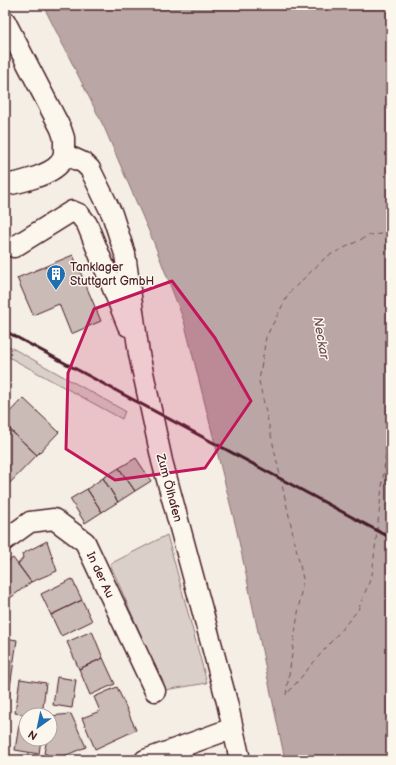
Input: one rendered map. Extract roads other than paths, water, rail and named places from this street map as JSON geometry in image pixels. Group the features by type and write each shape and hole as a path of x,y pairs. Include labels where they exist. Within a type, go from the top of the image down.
{"street":[{"path":"5,21 61,129 64,138 64,154 60,163 55,168 22,182 5,185"},
{"name":"Zum Ölhafen","path":"64,154 88,165 112,214 125,254 139,354 162,461 233,728 240,760"},
{"path":"14,247 72,211 80,214 87,224 139,354"},
{"name":"In der Au","path":"5,540 30,522 54,519 85,542 155,691"},
{"path":"145,760 233,728"}],"water":[{"name":"Neckar","path":"43,5 391,5 391,760 285,760 236,527 184,321 154,243 104,127"}],"railway":[{"path":"5,331 391,538"}],"place":[{"name":"Tanklager Stuttgart GmbH","path":"56,291"}]}
